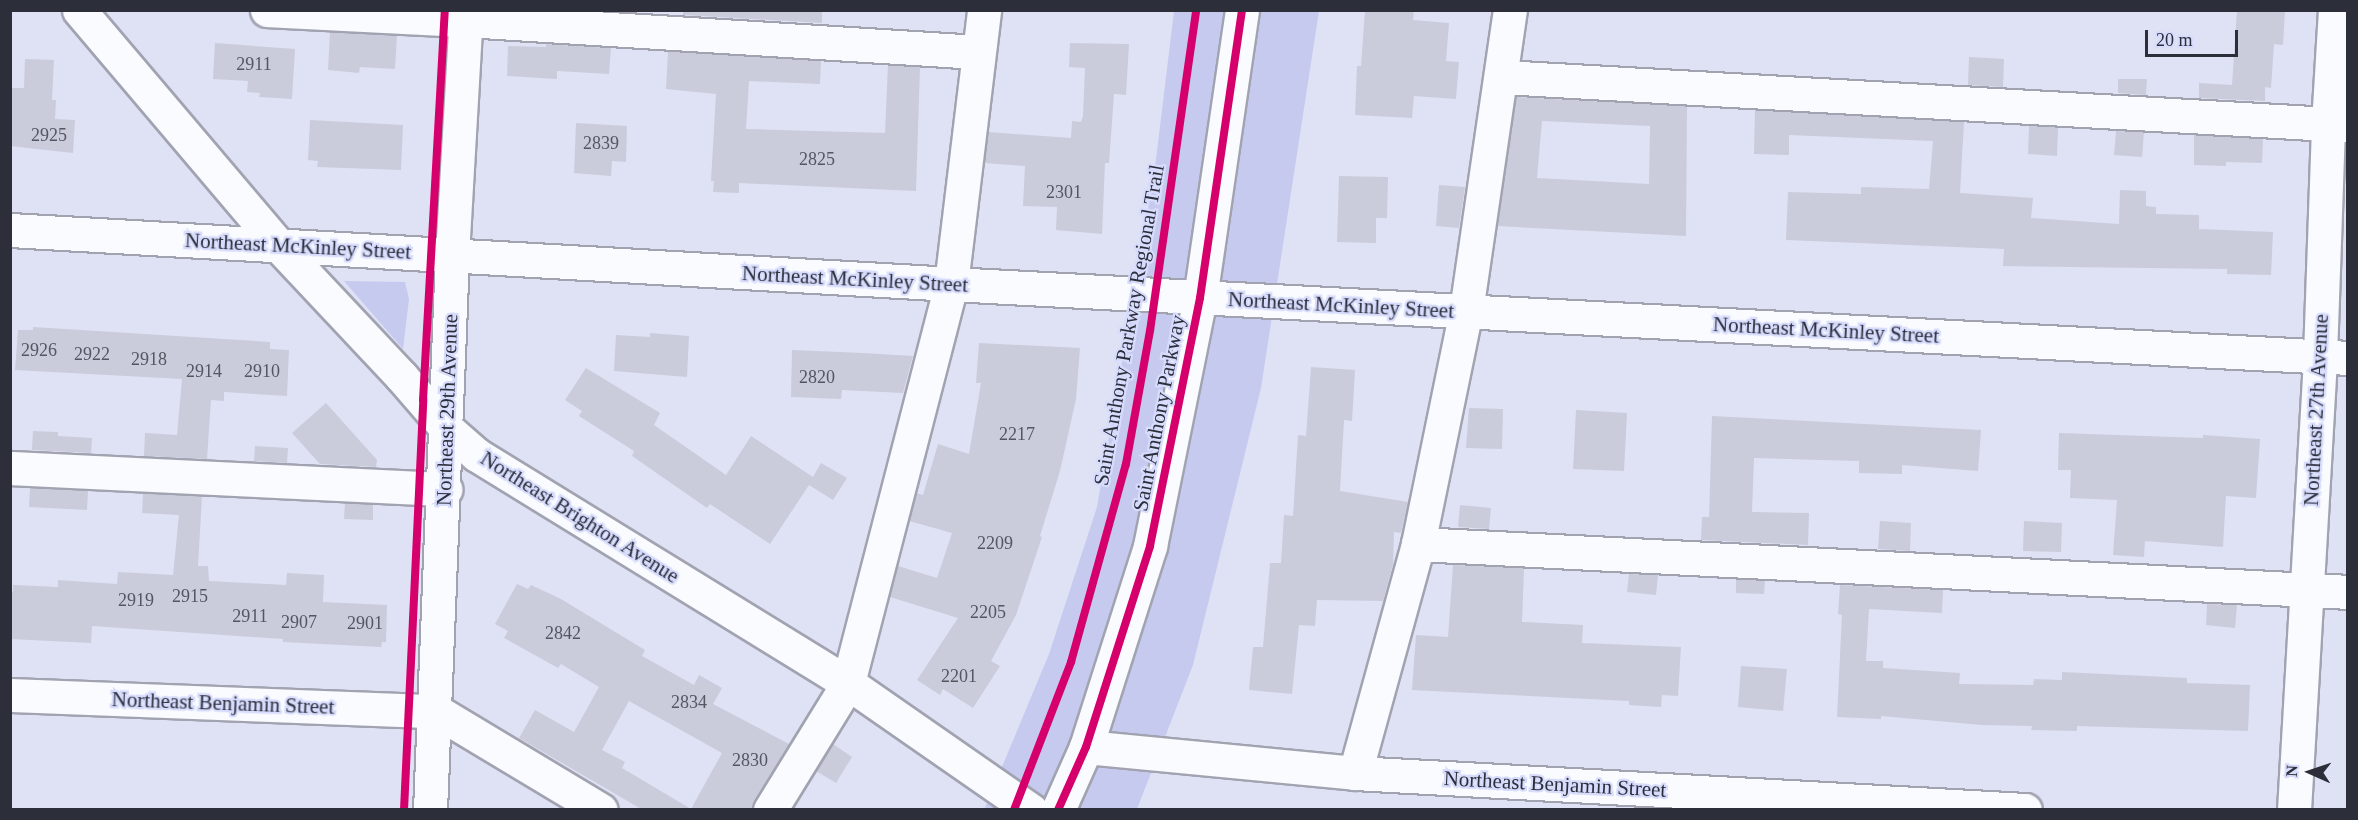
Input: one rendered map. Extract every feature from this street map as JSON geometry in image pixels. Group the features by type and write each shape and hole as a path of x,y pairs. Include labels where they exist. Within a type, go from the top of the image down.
{"street":[{"name":"Northeast Brighton Avenue","path":"79,10 278,245 401,376 446,428 477,454 848,684 1030,810"},
{"path":"267,10 466,15 978,52"},
{"path":"770,810 848,684 951,285 984,10"},
{"name":"Saint Anthony Parkway","path":"1058,810 1086,747 1150,546 1200,298 1242,10"},
{"path":"1355,773 1418,544 1466,311 1510,10"},
{"name":"Northeast 27th Avenue","path":"2294,810 2305,590 2334,357 2338,124 2335,10"},
{"name":"Northeast 29th Avenue","path":"430,810 445,489 452,255 466,15"},
{"path":"1502,77 2338,124"},
{"name":"Northeast McKinley Street","path":"10,230 951,285 2334,357"},
{"path":"10,468 445,489"},
{"path":"1418,544 2348,592"},
{"name":"Northeast Benjamin Street","path":"10,695 436,711"},
{"path":"436,711 601,810"},
{"name":"Northeast Benjamin Street","path":"1086,747 1355,773 2025,810"}],"shaded area":[{"path":"1174,11 1319,11 1261,388 1193,665 1137,809 984,810 1049,654 1097,507 1155,168"},
{"path":"344,281 405,282 409,299 403,349"}],"building":[{"path":"683,10 822,10 822,23 683,15"},
{"path":"1365,10 1414,10 1413,20 1449,23 1446,61 1459,62 1456,99 1414,96 1412,118 1355,115 1357,66 1361,66"},
{"path":"2237,10 2285,10 2283,45 2274,44 2271,88 2265,87 2265,101 2199,98 2199,83 2232,85"},
{"path":"330,32 397,35 395,69 360,67 359,73 328,70"},
{"path":"215,43 295,49 292,99 259,97 260,93 247,92 248,81 213,79"},
{"path":"1070,43 1129,44 1126,95 1114,94 1109,163 1105,163 1102,234 1056,230 1057,207 1023,206 1025,166 984,163 988,132 1071,138 1072,121 1081,122 1083,116 1085,68 1069,67"},
{"path":"546,44 611,48 609,74 557,71 557,79 507,76 508,46 546,47"},
{"path":"668,51 821,61 820,84 749,81 746,129 885,133 888,65 920,67 916,191 739,183 739,193 713,192 714,181 711,181 716,94 666,89"},
{"path":"1969,57 2004,59 2003,87 1968,85"},
{"path":"25,59 54,60 52,100 56,100 55,119 75,120 73,153 10,146 10,88 24,88"},
{"path":"2118,79 2147,79 2146,95 2118,93"},
{"path":"1516,97 1687,106 1686,236 1497,226","holes":["1542,121 1650,126 1649,184 1537,178"]},
{"path":"1755,110 1964,122 1960,193 2033,198 2031,218 2119,224 2120,190 2146,191 2146,206 2156,207 2156,214 2199,215 2199,229 2273,232 2271,275 2227,274 2227,269 2003,266 2004,249 1786,240 1788,192 1861,194 1861,187 1929,189 1933,141 1789,135 1789,155 1754,154"},
{"path":"310,120 403,125 401,170 317,167 318,161 308,160"},
{"path":"576,123 627,126 626,162 612,161 611,176 574,173"},
{"path":"2029,126 2058,127 2057,156 2028,154"},
{"path":"2116,131 2144,132 2142,157 2114,155"},
{"path":"2194,135 2263,139 2262,163 2226,162 2226,166 2194,165"},
{"path":"1339,176 1388,177 1387,218 1376,218 1376,243 1337,242"},
{"path":"1439,185 1465,187 1459,228 1436,226"},
{"path":"33,327 270,342 270,349 289,350 287,396 224,392 224,401 211,400 207,459 144,456 145,433 177,435 182,379 15,370 18,330 33,330"},
{"path":"650,333 689,336 687,377 614,371 616,335 650,337"},
{"path":"979,343 1080,348 1076,399 1060,471 1040,536 1042,537 1016,615 991,661 1000,666 973,708 943,689 940,695 917,680 958,618 890,597 898,566 937,578 952,533 909,521 916,493 923,495 938,444 969,454 981,383 976,383"},
{"path":"792,350 913,356 903,393 842,390 841,399 791,397"},
{"path":"1311,367 1355,370 1352,421 1344,420 1340,491 1408,502 1401,533 1394,532 1393,564 1383,601 1317,600 1315,626 1299,625 1292,694 1249,690 1253,647 1263,647 1270,563 1281,563 1284,515 1293,516 1298,435 1306,436"},
{"path":"586,368 660,413 654,425 726,475 751,436 813,477 821,463 847,478 833,500 809,485 770,544 710,504 707,508 632,456 634,451 579,416 582,411 565,400"},
{"path":"326,403 377,460 376,467 320,464 292,433"},
{"path":"1469,408 1503,409 1502,449 1466,448"},
{"path":"1576,410 1627,413 1624,471 1573,469"},
{"path":"1712,416 1981,430 1978,471 1902,465 1902,474 1859,473 1859,461 1754,458 1752,512 1809,513 1808,545 1701,540 1702,517 1709,517"},
{"path":"33,431 58,432 58,436 92,438 91,453 32,450"},
{"path":"2059,433 2203,438 2203,435 2260,439 2256,498 2226,496 2223,547 2145,541 2144,557 2113,555 2117,500 2070,498 2071,470 2058,470"},
{"path":"255,446 288,448 287,463 254,461"},
{"path":"30,488 88,491 87,510 29,507"},
{"path":"143,493 202,496 198,566 208,566 209,581 286,585 287,573 324,575 323,602 387,605 386,642 382,642 381,647 283,642 283,639 92,626 91,643 10,639 10,592 13,592 13,585 58,587 58,580 117,584 118,572 173,575 179,515 142,513"},
{"path":"345,503 373,504 373,520 344,519"},
{"path":"1460,505 1491,508 1489,529 1458,527"},
{"path":"1880,521 1911,523 1910,551 1878,549"},
{"path":"2024,521 2062,523 2061,552 2023,551"},
{"path":"1453,565 1524,568 1522,622 1583,625 1582,643 1681,647 1678,696 1662,695 1661,707 1629,705 1629,701 1412,690 1416,635 1448,637"},
{"path":"1629,574 1658,575 1656,595 1627,592"},
{"path":"1736,579 1765,581 1764,594 1736,593"},
{"path":"517,584 528,589 531,585 561,599 645,650 642,656 694,685 699,675 722,688 713,704 789,744 754,800 751,810 643,810 519,738 535,710 574,732 599,687 561,664 558,668 504,638 508,631 495,624","holes":["629,701 722,753 691,809 622,768 625,762 602,750"]},
{"path":"1840,585 1943,590 1942,613 1869,609 1866,661 1883,661 1883,668 1960,673 1959,684 2033,685 2034,679 2062,680 2062,672 2187,678 2187,683 2250,685 2248,731 2077,726 2077,731 2031,730 2032,726 1982,725 1881,716 1881,719 1837,717 1842,615 1838,614"},
{"path":"2207,604 2237,605 2235,628 2206,625"},
{"path":"1741,666 1787,669 1783,711 1738,707"},
{"path":"833,744 852,757 836,783 816,771"}],"cycle path":[{"path":"404,810 423,400 445,10"},
{"name":"Saint Anthony Parkway Regional Trail","path":"1014,810 1071,662 1126,464 1150,331 1196,10"},
{"path":"1058,810 1086,747 1150,546 1200,298 1242,10"}]}
